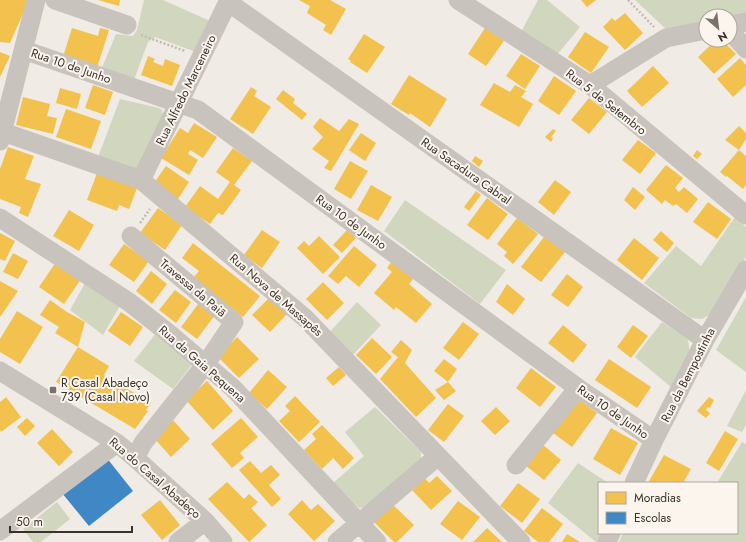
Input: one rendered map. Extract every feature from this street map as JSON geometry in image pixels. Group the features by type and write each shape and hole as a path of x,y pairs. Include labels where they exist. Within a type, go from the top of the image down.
{"street":[{"path":"1,137 6,91 24,50 36,0"},
{"path":"55,0 127,24"},
{"name":"Rua 5 de Setembro","path":"458,0 590,85 746,216"},
{"name":"Rua Alfredo Marceneiro","path":"141,180 229,1"},
{"name":"Rua Sacadura Cabral","path":"229,1 705,340"},
{"path":"590,85 666,38 698,32"},
{"path":"738,40 746,48"},
{"name":"Rua 10 de Junho","path":"24,50 198,110 578,388 654,440"},
{"name":"Rua Nova de Massapês","path":"1,137 141,180 305,318 522,542"},
{"name":"Rua da Gaia Pequena","path":"0,218 124,299 172,336 233,388 377,542"},
{"name":"Travessa da Paiã","path":"131,236 234,322 205,365"},
{"name":"Rua da Bempostinha","path":"634,482 705,340 746,270"},
{"path":"135,458 143,443 205,365"},
{"name":"Rua do Casal Abadeço","path":"2,376 116,443 135,458 205,521 223,542"},
{"path":"516,465 578,388"},
{"path":"0,531 116,443"},
{"path":"337,542 438,456"},
{"path":"178,542 205,521"}],"path":[{"path":"628,0 666,38"},
{"path":"127,24 135,33 202,58"},
{"path":"131,236 159,195"}],"green space":[{"path":"144,0 163,0 210,21 196,52 155,37 148,42 134,80 101,70 116,34 133,36 137,30"},
{"path":"538,0 547,0 580,27 556,56 522,30"},
{"path":"635,0 746,0 746,15 738,15 738,8 698,8 698,26 669,32"},
{"path":"120,99 162,110 163,116 137,169 98,157"},
{"path":"405,200 506,270 480,304 384,231"},
{"path":"735,217 746,227 746,257 713,313 702,319 691,318 644,283 676,246 701,266"},
{"path":"85,283 121,304 103,335 70,310"},
{"path":"746,297 746,372 716,350"},
{"path":"357,302 381,325 352,356 328,334"},
{"path":"662,322 688,340 690,355 671,387 635,357"},
{"path":"156,333 194,362 173,389 134,361"},
{"path":"746,390 746,425 742,432 727,426"},
{"path":"375,407 421,452 421,459 366,507 359,508 333,483 364,456 345,432"},
{"path":"742,442 746,444 746,542 619,542 623,534 738,534 738,482 718,482"},
{"path":"578,463 606,482 598,482 598,534 604,534 600,542 596,542 548,503"},
{"path":"57,502 70,519 41,542 33,542 23,529"}],"building: Moradias":[{"path":"0,0 29,0 10,43 0,42"},
{"path":"98,0 120,0 119,6"},
{"path":"299,0 330,0 346,9 331,35 323,30 326,25 307,13 310,6"},
{"path":"581,0 596,0 587,7"},
{"path":"625,13 643,33 625,50 603,27 612,18 615,21"},
{"path":"72,28 98,36 100,28 109,30 97,68 63,57"},
{"path":"485,28 504,41 486,66 468,54"},
{"path":"585,32 609,47 591,73 568,57"},
{"path":"364,34 385,47 367,73 350,62 351,61 348,59"},
{"path":"708,48 730,48 736,54 714,74 698,57"},
{"path":"0,52 10,56 0,77"},
{"path":"521,54 540,66 525,89 506,76"},
{"path":"148,56 155,59 153,62 163,66 165,59 180,65 172,86 141,75"},
{"path":"740,58 746,65 746,85 733,97 717,79"},
{"path":"653,66 669,83 642,107 627,91"},
{"path":"409,75 447,99 430,127 410,113 409,115 391,104"},
{"path":"554,76 576,91 559,115 538,101"},
{"path":"494,83 510,92 515,85 526,91 521,97 533,104 519,127 480,105"},
{"path":"93,85 113,92 105,115 85,108"},
{"path":"251,87 257,91 254,96 271,107 253,134 230,119"},
{"path":"60,88 81,94 77,109 56,103"},
{"path":"283,90 295,99 293,103 307,114 302,120 276,99"},
{"path":"23,97 50,104 47,116 57,118 53,134 16,125"},
{"path":"589,98 607,112 589,134 571,120"},
{"path":"66,109 101,121 91,149 56,137"},
{"path":"320,118 339,131 349,119 359,124 331,171 324,168 329,161 312,149 323,137 313,127"},
{"path":"194,123 217,137 203,158 190,150 188,154 198,160 189,175 161,158 180,128 188,133"},
{"path":"739,126 746,133 746,139 739,150 725,140"},
{"path":"553,129 556,131 551,137 553,139 551,142 545,137"},
{"path":"361,133 376,143 365,161 349,150"},
{"path":"638,140 656,153 640,174 622,160"},
{"path":"8,147 34,156 25,179 41,184 28,217 19,213 21,207 0,199 0,169"},
{"path":"233,148 252,161 234,185 241,190 223,215 218,213 210,224 185,207 200,186 218,199 230,182 216,172"},
{"path":"697,150 702,154 697,159 693,156"},
{"path":"739,150 746,156 746,185 743,189 720,172"},
{"path":"475,156 483,161 479,167 472,161"},
{"path":"350,161 368,171 351,199 334,189"},
{"path":"666,165 683,178 675,188 679,192 684,187 698,199 687,213 676,204 673,206 665,200 662,204 646,190"},
{"path":"166,166 189,182 178,199 154,183"},
{"path":"97,173 137,188 129,209 119,205 117,211 87,200"},
{"path":"555,180 571,192 554,215 538,202"},
{"path":"371,185 392,197 378,221 357,210"},
{"path":"633,187 645,197 635,210 624,200"},
{"path":"476,191 481,195 469,211 464,207"},
{"path":"487,198 508,214 488,240 467,225"},
{"path":"708,202 731,219 717,239 693,222"},
{"path":"158,208 182,225 165,250 140,233"},
{"path":"69,210 94,225 79,251 53,236"},
{"path":"517,218 538,234 513,264 504,256 507,252 497,244"},
{"path":"262,230 280,242 262,268 244,255"},
{"path":"347,230 356,238 342,253 333,245"},
{"path":"661,231 674,243 667,252 653,240"},
{"path":"0,233 15,241 5,261 0,259"},
{"path":"319,236 340,257 323,274 297,248 304,241 309,246"},
{"path":"544,237 565,252 541,282 521,267"},
{"path":"634,238 659,258 642,280 617,260"},
{"path":"193,243 260,296 243,317 193,278 199,271 182,258"},
{"path":"124,244 149,261 134,282 109,265"},
{"path":"354,246 377,265 359,287 346,276 338,284 328,276"},
{"path":"13,253 28,261 18,279 3,272"},
{"path":"392,261 413,279 409,284 432,304 416,323 396,307 394,310 374,293 392,272 387,268"},
{"path":"56,262 81,279 64,304 39,287"},
{"path":"151,271 167,284 152,304 136,291"},
{"path":"567,274 583,287 568,307 551,295"},
{"path":"0,281 18,291 0,317"},
{"path":"323,282 344,303 327,320 306,299"},
{"path":"507,284 525,299 513,315 496,302"},
{"path":"175,290 191,302 176,323 159,310"},
{"path":"269,298 287,314 270,332 252,315"},
{"path":"50,300 85,322 78,347 55,333 59,327 40,315"},
{"path":"199,303 215,315 197,339 181,327"},
{"path":"17,311 43,327 20,364 0,352 0,339"},
{"path":"121,312 143,327 130,346 108,331"},
{"path":"463,322 479,334 459,360 443,348"},
{"path":"563,325 587,345 573,363 548,343"},
{"path":"633,325 648,336 631,358 617,347"},
{"path":"237,337 259,359 239,378 218,357"},
{"path":"372,338 392,357 376,374 356,355"},
{"path":"401,340 412,350 405,363 436,398 416,417 380,379 398,357 391,352"},
{"path":"78,347 109,366 104,375 151,403 146,410 148,411 135,429 56,382"},
{"path":"444,359 457,369 448,382 434,371"},
{"path":"609,359 651,387 637,408 595,380"},
{"path":"339,367 346,375 333,386 326,378"},
{"path":"531,368 556,387 540,407 516,388"},
{"path":"268,370 287,387 267,409 249,393"},
{"path":"207,381 233,411 213,430 186,400"},
{"path":"448,382 456,391 444,400 435,390"},
{"path":"295,396 320,422 299,442 279,421 290,411 285,406"},
{"path":"6,397 21,417 1,432 0,402"},
{"path":"709,397 714,400 710,408 708,407 706,410 710,413 706,418 697,411"},
{"path":"578,399 597,413 572,447 553,433"},
{"path":"448,404 464,416 444,442 428,430"},
{"path":"496,407 510,421 495,435 481,421"},
{"path":"27,418 35,426 25,436 17,427"},
{"path":"241,418 258,437 240,453 244,458 232,468 211,444"},
{"path":"172,419 190,439 171,457 153,437"},
{"path":"322,425 354,458 343,469 333,458 322,469 304,450 316,439 312,434"},
{"path":"611,428 638,443 620,475 593,459"},
{"path":"52,429 73,452 59,466 37,443"},
{"path":"725,431 738,439 719,471 706,463"},
{"path":"542,444 561,460 544,480 525,465"},
{"path":"664,455 691,469 684,482 649,482"},
{"path":"250,461 261,473 271,465 280,475 269,485 281,499 272,507 239,470"},
{"path":"437,476 452,491 431,510 412,490 425,478 429,483"},
{"path":"227,482 244,499 249,494 258,502 251,508 267,525 249,542 208,499"},
{"path":"518,483 540,499 522,523 500,506"},
{"path":"160,500 180,525 162,540 141,515"},
{"path":"302,500 311,510 318,504 335,521 314,541 288,514"},
{"path":"458,501 480,517 462,540 440,524"},
{"path":"392,504 414,525 397,542 394,542 374,522"},
{"path":"542,508 563,524 549,542 538,542 524,531"},
{"path":"487,528 502,542 473,542"},
{"path":"567,534 580,542 562,542"}],"building: Escolas":[{"path":"106,457 133,491 89,526 62,493"}],"place":[{"name":"R Casal Abadeço 739 (Casal Novo)","path":"53,390"}]}
